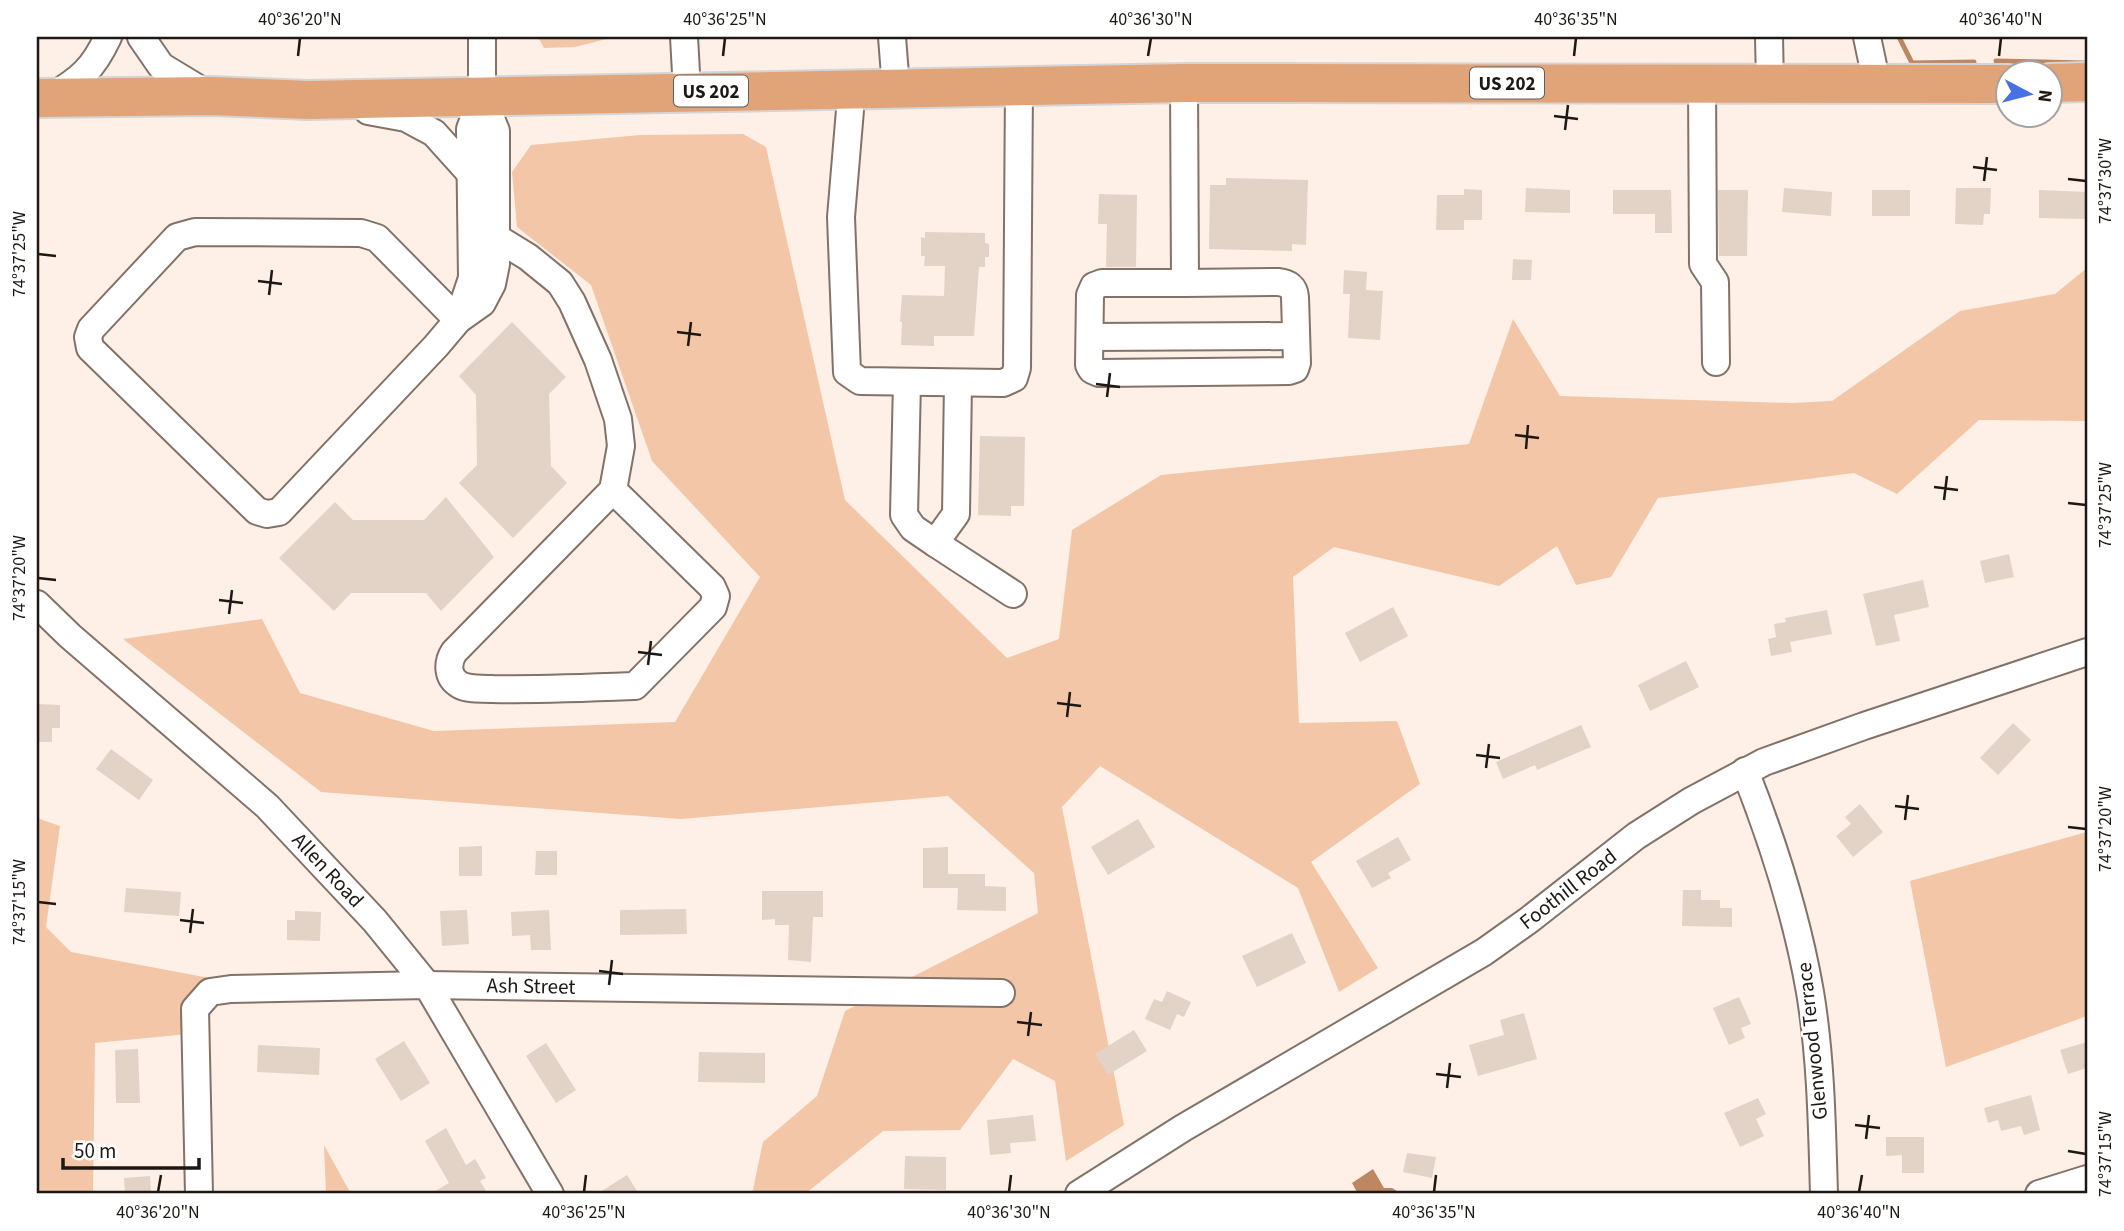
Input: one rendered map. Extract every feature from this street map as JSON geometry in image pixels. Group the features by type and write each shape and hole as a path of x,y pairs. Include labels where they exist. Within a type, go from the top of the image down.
{"highway":[{"path":"2064,83 2087,82"},
{"name":"US 202","path":"43,98 211,96 308,100 1184,83 1994,84"}],"street":[{"path":"43,98 80,80 91,67 108,37"},
{"path":"141,37 161,66 211,96"},
{"path":"458,320 370,235 195,232 177,237 91,329 88,341 90,348 257,511 267,514 285,508 458,320 482,303 492,284 470,173 470,129 482,97 482,37"},
{"path":"684,37 687,91"},
{"path":"892,37 896,88"},
{"path":"1769,37 1770,84"},
{"path":"1867,37 1877,84"},
{"path":"1184,83 1185,283"},
{"path":"1702,84 1703,264 1715,282 1716,362"},
{"path":"849,88 850,110 841,217 845,367 850,377 860,381 1007,383 1017,374 1019,85"},
{"path":"482,97 496,131 484,236"},
{"path":"308,100 406,118 434,134 470,173"},
{"path":"484,236 528,257 559,284 572,302 598,360 618,419 621,446 612,490 454,652 449,664 454,681 466,688 574,689 635,686 713,607 716,597 712,587 612,490"},
{"path":"1278,282 1293,289 1296,336 1297,363 1292,371 1099,373 1089,365 1091,290 1098,284 1278,282"},
{"path":"1090,337 1296,336"},
{"path":"907,382 904,515 913,528 1013,594"},
{"path":"935,543 956,514 958,383"},
{"name":"Allen Road","path":"37,604 70,636 267,806 375,921 426,985 550,1194"},
{"name":"Foothill Road","path":"1079,1194 1183,1129 1484,952 1636,836 1745,771 1864,726 2087,652"},
{"name":"Glenwood Terrace","path":"1745,771 1766,826 1802,953 1810,994 1822,1118 1824,1194"},
{"name":"Ash Street","path":"199,1194 195,1009 210,992 231,989 426,985 1002,993"},
{"path":"2039,1194 2087,1179"}],"shaded area":[{"path":"538,37 614,37 575,47 544,48"},
{"path":"743,134 766,147 845,500 1007,658 1059,639 1072,530 1161,475 1469,444 1513,319 1560,396 1792,403 1832,401 1960,311 2055,294 2087,268 2087,421 1979,420 1897,494 1854,473 1658,498 1611,577 1576,585 1557,546 1499,586 1334,547 1293,577 1299,723 1397,721 1420,784 1311,862 1378,968 1339,992 1298,888 1100,766 1062,807 1124,1125 1066,1161 1055,1081 1013,1059 960,1130 883,1131 805,1194 752,1194 763,1142 817,1096 845,1011 1038,913 1034,873 948,796 681,819 321,792 123,639 262,619 300,693 434,731 675,722 760,577 652,461 591,285 517,227 512,172 531,145 640,135"},
{"path":"37,818 60,826 46,927 71,952 220,980 188,1034 95,1043 93,1194 37,1194"},
{"path":"2087,832 2087,1016 1946,1067 1910,881"},
{"path":"324,1145 351,1194 326,1194"},
{"path":"1373,1169 1384,1188 1392,1188 1402,1194 1358,1194 1352,1183"}],"building":[{"path":"1226,178 1308,180 1306,245 1292,244 1292,251 1209,249 1210,185 1226,185"},
{"path":"1526,188 1570,190 1570,213 1525,212"},
{"path":"1784,188 1832,192 1831,216 1782,212"},
{"path":"1956,188 1991,188 1990,214 1984,214 1983,225 1955,224"},
{"path":"1464,189 1482,190 1482,220 1464,220 1464,230 1436,230 1437,195 1464,195"},
{"path":"1613,190 1671,190 1672,233 1655,233 1655,214 1613,214"},
{"path":"1718,190 1748,190 1747,256 1719,256"},
{"path":"1872,190 1910,190 1910,216 1872,216"},
{"path":"2039,190 2087,192 2087,219 2039,218"},
{"path":"1099,194 1137,195 1136,267 1106,267 1107,224 1098,224"},
{"path":"925,232 985,233 985,243 989,244 989,257 985,257 985,267 979,267 974,336 934,336 934,346 901,345 902,295 944,296 945,266 924,266 925,256 921,256 921,237 925,238"},
{"path":"1513,259 1532,260 1531,280 1512,280"},
{"path":"1344,270 1367,272 1366,290 1383,291 1380,340 1348,338 1350,294 1343,294"},
{"path":"512,322 566,377 549,394 551,466 567,483 513,538 459,483 477,465 476,395 459,376"},
{"path":"980,436 1025,437 1024,506 1011,506 1011,516 978,515"},
{"path":"446,497 494,557 441,611 426,593 351,593 334,611 279,558 335,502 353,520 424,520"},
{"path":"2009,554 2014,577 1985,583 1980,561"},
{"path":"1923,580 1929,607 1894,615 1900,641 1876,646 1863,594"},
{"path":"1393,607 1408,636 1360,662 1345,633"},
{"path":"1827,610 1832,634 1790,642 1792,652 1771,656 1768,639 1776,637 1774,624 1786,622 1785,618"},
{"path":"1686,661 1699,687 1650,711 1638,685"},
{"path":"37,704 60,705 60,728 52,728 52,742 37,742"},
{"path":"2013,723 2031,740 1998,775 1980,758"},
{"path":"1581,725 1591,747 1537,770 1535,765 1503,779 1496,762"},
{"path":"111,749 153,780 139,800 96,769"},
{"path":"1860,804 1883,832 1853,857 1836,836 1851,824 1845,817"},
{"path":"1138,819 1155,847 1108,875 1091,847"},
{"path":"1398,837 1411,860 1388,873 1391,878 1372,888 1356,861"},
{"path":"482,846 482,876 459,876 459,847"},
{"path":"948,847 948,874 985,874 985,886 1006,887 1006,911 957,910 958,888 923,888 923,848"},
{"path":"536,851 557,851 557,875 535,875"},
{"path":"126,888 181,892 179,916 124,912"},
{"path":"1683,890 1701,890 1701,900 1720,900 1720,908 1732,908 1732,927 1682,926"},
{"path":"762,891 823,891 823,917 813,917 811,962 788,960 789,925 775,925 775,919 762,920"},
{"path":"686,909 687,934 620,935 620,910"},
{"path":"467,910 469,944 442,946 440,911"},
{"path":"549,910 551,950 531,950 530,935 512,936 511,912"},
{"path":"295,911 321,912 320,941 287,940 287,920 295,920"},
{"path":"1292,933 1306,963 1257,987 1242,956"},
{"path":"1167,991 1191,1002 1184,1017 1177,1014 1170,1030 1145,1019 1154,999 1162,1002"},
{"path":"1739,997 1751,1024 1741,1028 1745,1038 1729,1045 1713,1008"},
{"path":"1524,1013 1537,1059 1478,1076 1469,1045 1504,1035 1500,1020"},
{"path":"1134,1030 1147,1051 1108,1075 1095,1054"},
{"path":"404,1041 430,1083 401,1101 375,1059"},
{"path":"2087,1042 2087,1068 2068,1074 2060,1050"},
{"path":"546,1043 576,1090 556,1103 526,1056"},
{"path":"258,1045 320,1048 319,1075 257,1072"},
{"path":"138,1049 140,1103 116,1103 115,1050"},
{"path":"699,1052 765,1053 765,1083 698,1082"},
{"path":"2031,1095 2040,1130 2024,1135 2021,1126 2001,1131 1998,1120 1988,1123 1984,1108"},
{"path":"1758,1098 1766,1114 1756,1119 1764,1136 1740,1147 1724,1113"},
{"path":"1033,1115 1036,1141 1010,1143 1011,1153 990,1155 987,1120"},
{"path":"446,1128 466,1165 475,1159 486,1178 480,1181 488,1194 430,1194 449,1183 425,1141"},
{"path":"1886,1137 1924,1137 1924,1173 1902,1173 1902,1155 1886,1156"},
{"path":"1407,1153 1436,1157 1432,1178 1403,1172"},
{"path":"905,1156 946,1157 946,1190 904,1189"},
{"path":"627,1175 639,1194 597,1194"},
{"path":"150,1176 151,1194 125,1194 124,1178"}],"waterway":[{"path":"1899,37 1912,63 1974,62"},
{"path":"2064,63 2084,63"}]}
